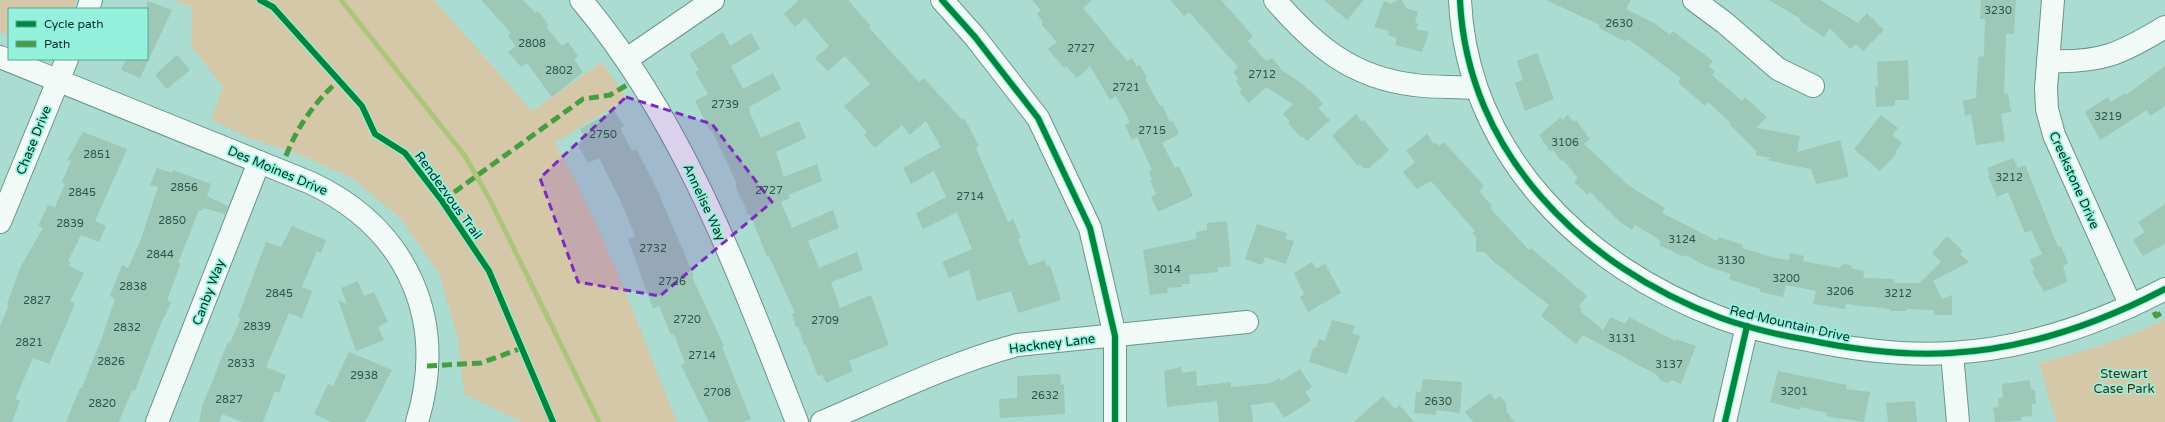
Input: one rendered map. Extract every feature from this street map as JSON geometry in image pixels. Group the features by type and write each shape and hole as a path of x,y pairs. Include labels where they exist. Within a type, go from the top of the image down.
{"street":[{"name":"Annelise Way","path":"581,0 627,59 671,131 707,202 797,422"},
{"path":"627,59 713,0"},
{"path":"942,0 975,37 1038,118 1090,228 1115,336 1115,422"},
{"path":"1275,0 1313,41 1340,60 1367,74 1415,85 1476,88"},
{"name":"Red Mountain Drive","path":"1460,0 1467,53 1476,88 1505,150 1527,181 1568,225 1588,243 1633,275 1681,301 1722,318 1747,326 1836,346 1877,352 1952,353 2028,341 2067,330 2131,306 2165,288"},
{"path":"1694,0 1725,23 1778,69 1813,86"},
{"name":"Creekstone Drive","path":"2053,0 2048,61 2048,109 2054,135 2131,306"},
{"path":"2048,61 2088,60 2113,55 2136,45 2165,26"},
{"name":"Des Moines Drive","path":"0,57 58,79 322,188 352,206 375,226 394,249 409,274 424,318 428,347 427,377 424,399 417,422"},
{"name":"Chase Drive","path":"0,222 67,60"},
{"name":"Canby Way","path":"157,422 259,162"},
{"name":"Hackney Lane","path":"822,422 987,353 1017,345 1247,322"},
{"path":"1725,422 1747,326"},
{"path":"1952,353 1958,422"}],"highlighted area":[{"path":"626,97 712,124 772,202 660,296 578,282 540,178"}],"green space":[{"path":"0,0 76,0 73,8 8,8 8,36 0,32"},
{"path":"174,0 434,0 532,111 602,62 627,98 555,143 590,210 606,245 677,422 522,422 464,394 458,338 439,273 400,218 352,178 302,156 246,137 211,119 223,87 191,46 192,8"},
{"name":"Stewart Case Park","path":"2165,320 2165,422 2056,422 2039,363 2103,344"}],"building":[{"path":"481,0 523,0 535,13 538,11 549,25 546,27 562,46 568,42 578,56 574,59 583,72 552,97 527,63 521,67 508,52 516,46 508,36 511,33"},
{"path":"799,0 848,0 871,26 869,28 919,82 924,78 962,120 964,118 979,146 976,148 1008,222 1013,219 1021,238 1018,239 1029,266 1045,260 1047,266 1050,265 1061,300 1018,313 1011,291 977,301 969,270 949,278 942,262 972,249 957,212 923,229 916,213 946,197 934,171 911,184 903,168 941,147 926,121 910,135 902,125 875,148 864,135 867,132 844,106 870,84 845,56 828,71 815,58 829,46 805,18 795,27 784,14"},
{"path":"1032,0 1092,0 1083,8 1127,61 1132,58 1137,67 1140,65 1147,78 1145,79 1160,106 1162,105 1170,122 1173,121 1179,134 1162,143 1175,168 1179,166 1193,196 1158,212 1151,197 1156,194 1150,180 1152,179 1149,171 1152,170 1137,137 1132,140 1125,125 1130,122 1116,96 1110,100 1090,66 1077,78 1066,66 1064,68 1048,49 1057,42 1041,24 1043,22 1037,14 1041,10"},
{"path":"1170,0 1221,0 1253,36 1248,41 1266,61 1272,58 1283,71 1301,83 1309,91 1310,90 1323,104 1318,108 1330,120 1307,141 1303,137 1302,138 1288,123 1290,121 1283,114 1293,104 1266,87 1249,103 1239,92 1242,89 1236,82 1238,78 1233,72 1238,67 1189,12 1184,16"},
{"path":"1324,0 1364,0 1347,20"},
{"path":"1398,0 1402,0 1406,8 1418,12 1415,23 1418,24 1416,29 1429,32 1422,52 1395,45 1397,38 1388,35 1389,31 1374,27 1384,1 1391,4"},
{"path":"1546,0 1631,0 1626,9 1654,23 1670,35 1673,31 1713,61 1709,66 1715,72 1712,75 1742,101 1745,97 1767,117 1756,128 1800,136 1797,152 1840,140 1849,177 1816,184 1811,169 1766,160 1772,158 1756,155 1756,151 1728,123 1732,124 1708,102 1705,106 1678,82 1681,78 1628,39 1626,42 1599,28 1600,25"},
{"path":"1769,0 1820,0 1858,23 1867,13 1884,30 1863,51 1856,44 1850,49 1830,28 1824,37 1800,21 1801,19"},
{"path":"1981,0 2016,0 2014,34 2006,34 2004,94 2008,93 2011,112 2001,114 2005,141 1976,145 1971,114 1965,116 1963,101 1976,98 1978,57 1984,56 1985,19 1980,19"},
{"path":"147,1 172,10 140,78 121,70 126,60 148,60"},
{"path":"723,32 730,46 751,33 760,49 731,66 743,89 773,73 781,89 749,107 749,111 761,138 799,121 806,138 776,152 784,177 817,164 822,181 788,195 790,198 781,202 792,228 833,210 839,228 808,241 819,268 857,252 863,270 831,282 840,308 871,295 889,345 849,361 853,371 826,383 822,374 818,376 806,345 804,345 798,326 796,327 792,314 795,313 769,256 767,257 750,214 748,215 742,199 741,200 735,185 737,184 712,130 710,131 695,101 708,94 695,72 699,70 689,54"},
{"path":"1537,53 1554,99 1525,111 1515,83 1523,80 1517,61"},
{"path":"177,55 190,70 167,89 155,75"},
{"path":"1908,60 1909,100 1895,100 1895,106 1876,107 1875,86 1878,86 1877,62"},
{"path":"2165,66 2165,106 2150,116 2147,110 2100,140 2085,112 2108,97 2111,102 2125,93 2126,95"},
{"path":"614,110 624,126 620,128 632,151 636,149 655,185 694,276 692,277 724,346 722,347 751,419 743,422 709,422 681,365 685,363 674,334 671,335 659,306 653,309 628,239 635,236 622,204 599,158 588,163 578,145 585,139 580,129"},
{"path":"1356,114 1362,122 1364,120 1389,150 1369,168 1363,168 1360,164 1358,166 1332,136"},
{"path":"1568,115 1574,122 1576,120 1590,139 1584,144 1629,186 1665,208 1662,213 1717,241 1719,237 1743,245 1742,248 1775,258 1789,260 1790,253 1804,256 1803,261 1839,268 1844,264 1850,265 1853,269 1865,271 1863,278 1894,279 1894,283 1919,283 1941,262 1932,253 1947,236 1963,251 1960,254 1969,262 1931,282 1934,282 1942,299 1952,295 1952,315 1934,315 1934,310 1906,309 1906,311 1890,311 1890,309 1846,304 1845,309 1813,304 1816,291 1786,285 1783,297 1760,292 1760,289 1729,279 1731,274 1706,266 1686,255 1684,257 1659,245 1661,242 1655,237 1635,225 1632,230 1620,222 1590,192 1588,195 1574,182 1578,178 1563,160 1561,161 1553,150 1550,151 1539,135 1561,117 1562,120"},
{"path":"1881,115 1898,128 1892,135 1902,143 1895,152 1897,153 1880,171 1854,149"},
{"path":"83,132 127,149 95,221 106,226 99,242 81,235 68,261 71,262 69,266 84,273 70,301 75,303 66,325 49,364 33,358 15,399 20,401 12,422 0,422 0,326 9,305 7,304 21,266 43,228 38,226 48,205 55,207 65,184 62,182 71,161 67,160"},
{"path":"1427,134 1434,144 1436,143 1439,146 1444,142 1484,186 1479,191 1492,206 1490,208 1529,250 1531,248 1587,296 1579,306 1582,309 1580,311 1603,330 1611,317 1625,324 1629,317 1675,341 1676,339 1696,346 1681,384 1672,380 1667,383 1660,380 1657,375 1583,335 1576,344 1541,316 1549,305 1494,262 1485,252 1476,252 1476,237 1472,233 1475,231 1431,181 1417,189 1403,172 1415,162 1406,151"},
{"path":"2013,158 2018,168 2025,165 2058,247 2061,246 2068,263 2063,266 2067,282 2044,292 2032,271 2034,270 2030,260 2042,254 2031,230 2025,233 2008,192 1997,197 1988,176 1990,175 1987,168"},
{"path":"157,168 172,173 173,170 211,184 207,196 228,206 225,214 204,208 202,211 199,210 178,263 181,263 167,300 171,302 163,318 135,391 132,390 119,422 66,422 80,388 82,388 102,337 115,299 110,296 122,265 128,268 140,242 158,187 150,185"},
{"path":"2165,204 2165,244 2143,256 2133,240 2145,232 2138,222"},
{"path":"1227,221 1231,266 1217,268 1218,272 1189,275 1190,284 1182,284 1182,287 1167,288 1168,293 1150,295 1143,250 1196,239 1196,232 1207,230 1207,223"},
{"path":"1257,224 1287,233 1285,239 1294,241 1286,264 1265,257 1262,265 1245,259"},
{"path":"292,226 326,240 321,253 317,251 302,287 312,291 302,318 289,313 266,367 286,375 279,393 275,391 263,422 242,422 222,414 219,422 199,422 202,407 228,342 230,343 241,318 238,317 266,242 281,247"},
{"path":"1312,262 1316,269 1325,264 1341,293 1308,312 1300,297 1304,294 1294,273"},
{"path":"358,281 364,296 374,292 388,322 378,327 384,340 356,351 338,300 347,304 341,288"},
{"path":"1332,320 1355,326 1352,333 1360,336 1347,374 1309,362 1313,348 1316,348 1319,339 1325,341"},
{"path":"349,352 392,370 365,422 331,422 314,414 328,384 333,386"},
{"path":"1181,367 1182,373 1196,371 1197,386 1231,382 1231,387 1271,383 1279,378 1281,381 1300,369 1312,387 1305,392 1311,401 1284,418 1274,402 1251,405 1253,422 1219,422 1217,401 1167,407 1164,371"},
{"path":"1778,371 1847,385 1846,389 1870,392 1864,422 1826,416 1827,413 1801,407 1800,410 1770,402"},
{"path":"1060,374 1061,385 1064,384 1065,414 1000,418 999,399 1017,398 1017,376"},
{"path":"1423,379 1462,382 1460,413 1436,410 1436,415 1414,413 1416,392 1421,392"},
{"path":"2030,380 2031,390 2035,390 2036,404 2032,404 2032,416 2021,417 2021,421 1995,422 1993,408 1999,407 1998,398 2003,398 2002,384"},
{"path":"1490,393 1495,400 1500,396 1506,403 1507,412 1515,422 1473,422 1465,412"},
{"path":"1383,396 1395,409 1399,405 1414,422 1354,422"},
{"path":"1915,401 1917,422 1888,422 1886,403"}],"waterway":[{"path":"341,0 465,156 490,200 599,422"}],"marked path":[{"path":"286,156 296,134 308,115 322,97 339,80"},
{"path":"442,201 583,99 610,95 627,85"},
{"path":"2154,312 2156,316 2165,311"},
{"path":"427,366 481,363 522,348"}],"cycle path":[{"name":"Rendezvous Trail","path":"260,0 273,7 362,106 375,134 405,153 442,201 489,271 553,422"},
{"path":"942,0 975,37 1038,118 1090,228 1115,336 1115,422"},
{"path":"1460,0 1468,56 1484,107 1509,154 1541,197 1580,235 1623,268 1670,296 1721,318 1775,333 1844,347 1897,353 1951,353 2007,346 2061,332 2115,313 2165,289"},
{"path":"1725,422 1747,326"}]}
